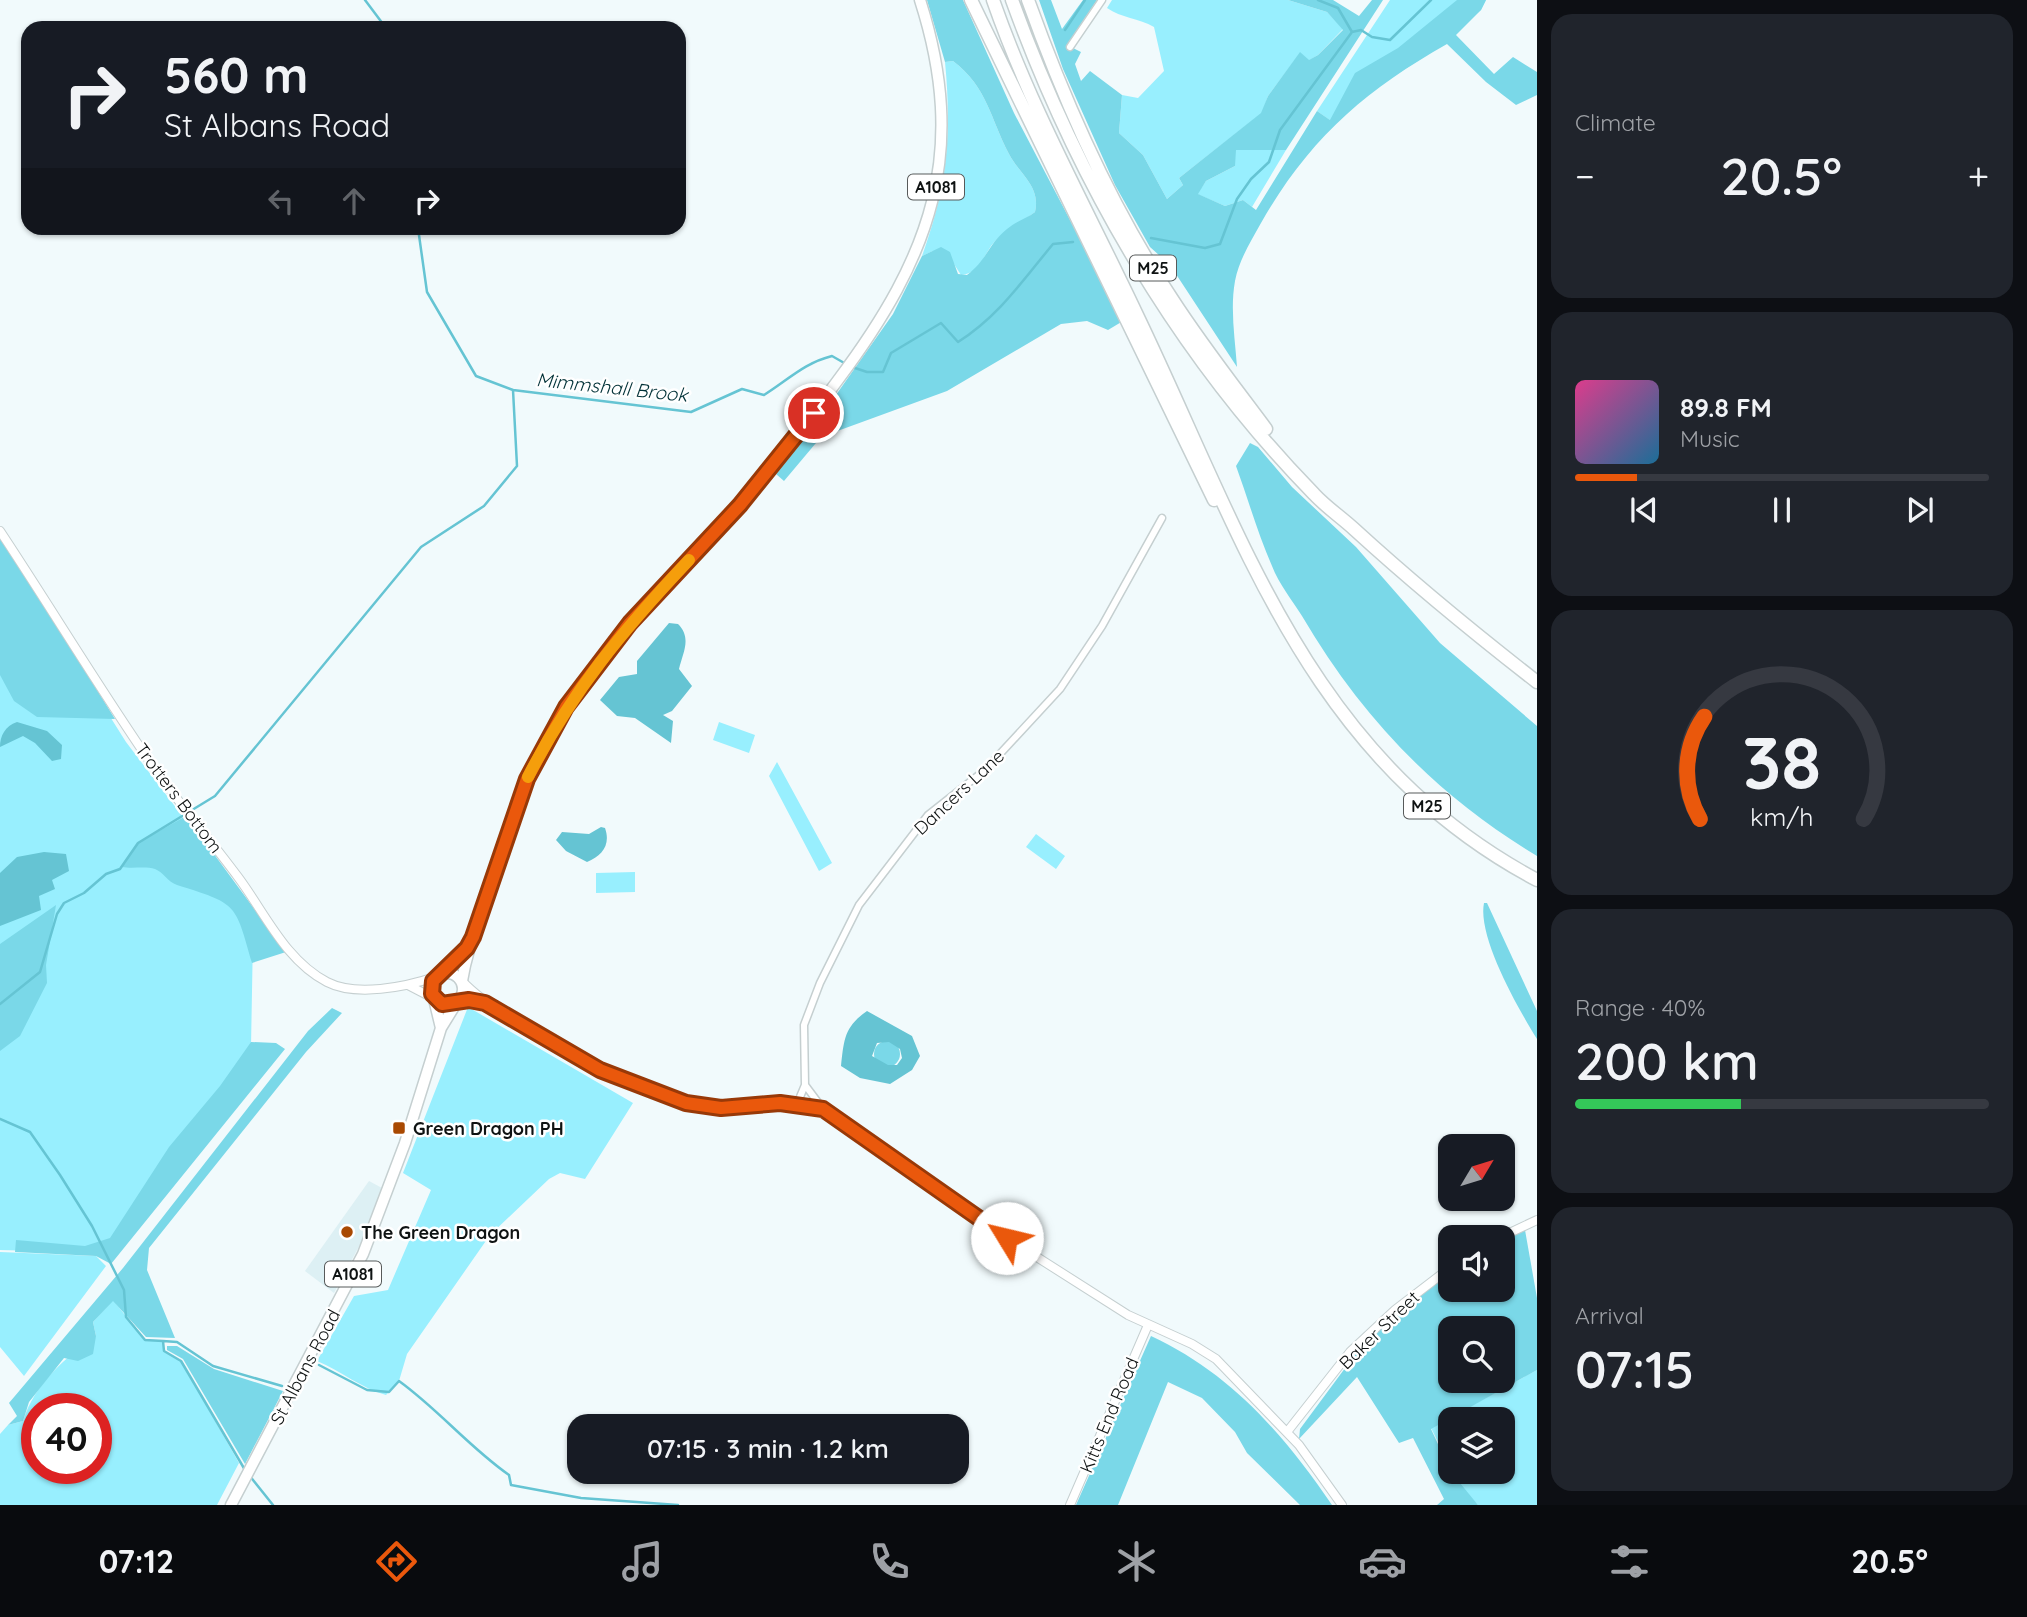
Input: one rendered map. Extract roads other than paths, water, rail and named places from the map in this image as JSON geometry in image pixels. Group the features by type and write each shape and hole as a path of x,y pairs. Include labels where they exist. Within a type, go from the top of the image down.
{"highway":[{"name":"M25","path":"971,0 1208,487 1297,648 1361,739 1426,805 1465,835 1537,880"},
{"name":"M25","path":"993,0 1018,68 1142,325 1237,536"},
{"name":"M25","path":"1012,0 1067,136 1139,268 1243,414 1316,496 1439,604 1537,682"},
{"name":"M25","path":"1028,0 1085,137 1131,231 1171,298 1269,433 1321,492 1328,506"}],"main road":[{"name":"A1081","path":"462,982 467,948 478,924 527,779 566,707 630,623 740,505 856,358 910,269 930,211 939,174 943,132 941,88 933,41 920,0"},
{"name":"A1081","path":"437,976 467,948"},
{"path":"434,998 447,1005 458,1002 464,992 462,982 451,973 437,976 431,985 434,998 442,1028"},
{"name":"St Albans Road","path":"232,1505 363,1254 405,1143 442,1028 458,1002"}],"street":[{"path":"1070,47 1102,0"},
{"name":"Dancers Lane","path":"797,1104 805,1085 804,1025 820,983 859,905 929,815 985,770 1060,690 1102,626 1162,518"},
{"name":"Trotters Bottom","path":"0,531 135,740 241,881 280,939 316,975 329,983 352,990 408,985 437,976"},
{"path":"462,982 485,1003 600,1070 686,1103 721,1108 797,1104 823,1109"},
{"path":"408,985 434,998"},
{"path":"458,1002 485,1003"},
{"path":"805,1085 823,1109 1007,1238 1148,1325 1216,1359 1287,1432 1342,1505"},
{"path":"1515,1230 1537,1220"},
{"name":"Baker Street","path":"1287,1432 1350,1352 1395,1310 1438,1277"},
{"name":"Kitts End Road","path":"1070,1505 1148,1325"}],"waterway":[{"path":"365,0 381,21"},
{"path":"1065,30 1085,0"},
{"path":"1318,0 1338,8 1352,32"},
{"name":"Mimmshall Brook","path":"1151,238 1205,248 1220,244 1237,199 1251,179 1269,162 1280,130 1352,32 1361,30 1372,37 1390,40 1431,0"},
{"path":"419,235 427,292 476,376 513,390"},
{"name":"Mimmshall Brook","path":"852,367 867,372 883,372 891,353 941,323 958,342 998,309 1053,244 1073,242"},
{"name":"Mimmshall Brook","path":"0,1004 40,972 57,914 64,903 84,893 106,874 120,869 138,843 215,796 421,547 484,506 517,466 513,390 691,412 742,389 764,395 805,367 822,359 832,356 846,364"},
{"path":"0,1119 30,1132 92,1226 124,1290 126,1317 145,1340 163,1341 164,1351 181,1361 245,1470"},
{"path":"163,1341 177,1342 213,1366 282,1386"},
{"path":"319,1365 367,1390 389,1392 399,1381 509,1475 511,1485 581,1498 678,1505"},
{"path":"249,1475 273,1505"}],"place":[{"name":"Green Dragon PH","path":"399,1128"},
{"name":"The Green Dragon","path":"347,1232"}]}
